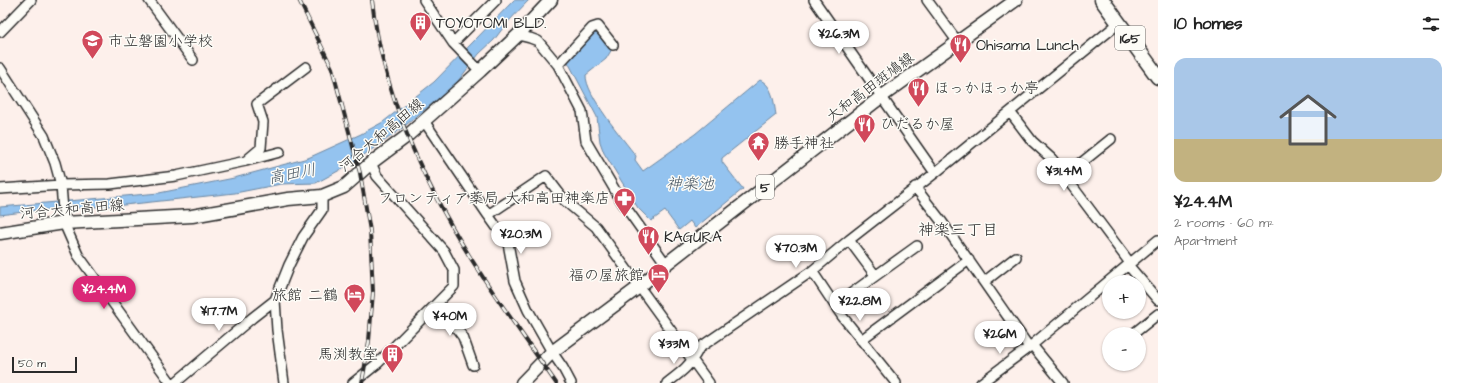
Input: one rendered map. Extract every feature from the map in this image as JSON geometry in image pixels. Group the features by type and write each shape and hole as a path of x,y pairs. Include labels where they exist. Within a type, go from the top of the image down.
{"highway":[{"name":"165","path":"1102,0 1158,77"}],"main road":[{"name":"河合大和高田線","path":"0,233 64,220 192,216 288,199 322,196 344,187 371,163 424,121 518,35 551,0"},
{"name":"大和高田斑鳩線","path":"522,383 552,352 639,287 666,264 881,97 1016,0"}],"street":[{"path":"0,32 31,0"},
{"path":"148,0 193,60"},
{"path":"424,0 456,46 479,70"},
{"path":"456,46 496,0"},
{"path":"814,0 935,173"},
{"path":"927,0 957,41"},
{"path":"667,383 693,361 699,348 812,271 1119,23"},
{"path":"558,65 592,28 598,26 614,45"},
{"path":"518,35 538,41 558,65 582,111 586,141 622,202 666,264"},
{"path":"246,161 261,148 263,122 257,104 306,67"},
{"path":"0,68 44,136 55,163 61,184 64,220 78,255 175,383 275,300"},
{"path":"1010,112 1032,141 1052,159 1129,264 1158,300"},
{"path":"424,121 508,243 515,281 528,310 552,352 564,368 571,383"},
{"path":"1065,176 1110,138"},
{"path":"0,189 61,184 110,184 176,176 280,152"},
{"path":"353,383 378,363 438,304 454,286 454,270 444,251 377,176 371,163"},
{"path":"488,215 546,176 565,201 596,227 709,383"},
{"path":"915,187 1031,346 1063,383"},
{"path":"284,383 277,330 275,300 289,265 303,237 322,210 322,196"},
{"path":"849,240 875,275"},
{"path":"981,383 1031,346 1158,240"},
{"path":"835,305 917,246"},
{"path":"984,282 1016,257"},
{"path":"861,340 969,260"},
{"path":"812,271 861,340 896,383"},
{"path":"438,304 463,337 473,365"},
{"path":"1142,327 1158,314"}],"water":[{"name":"高田川","path":"514,0 529,0 506,24 494,40 479,54 454,86 397,132 351,164 316,183 281,184 235,193 124,205 31,211 0,215 0,207 159,193 234,178 308,158 361,134 383,122 434,82"},
{"name":"神楽池","path":"593,32 595,34 598,32 612,49 606,59 586,75 587,83 598,104 614,128 636,156 635,160 643,171 695,134 760,80 768,86 776,115 722,158 722,162 743,189 695,228 690,221 679,230 665,211 651,221 638,208 604,153 600,142 597,117 568,62 569,58"}],"railway":[{"path":"299,0 332,68 360,173 370,231 373,292 369,341 362,383"},
{"path":"372,0 378,36 396,106 424,173 440,206 477,268 556,383"}],"place":[{"name":"TOYOTOMI BLD.","path":"421,42"},
{"name":"市立磐園小学校","path":"93,60"},
{"name":"Ohisama Lunch","path":"960,64"},
{"name":"ほっかほっか亭","path":"918,108"},
{"name":"ひだるか屋","path":"865,144"},
{"name":"勝手神社","path":"758,162"},
{"name":"フロンティア薬局 大和高田神楽店","path":"625,218"},
{"name":"KAGURA","path":"648,256"},
{"name":"福の屋旅館","path":"659,294"},
{"name":"旅館 二鶴","path":"354,314"},
{"name":"馬渕教室","path":"393,374"}],"district":[{"name":"神楽三丁目","path":"958,229"}]}
